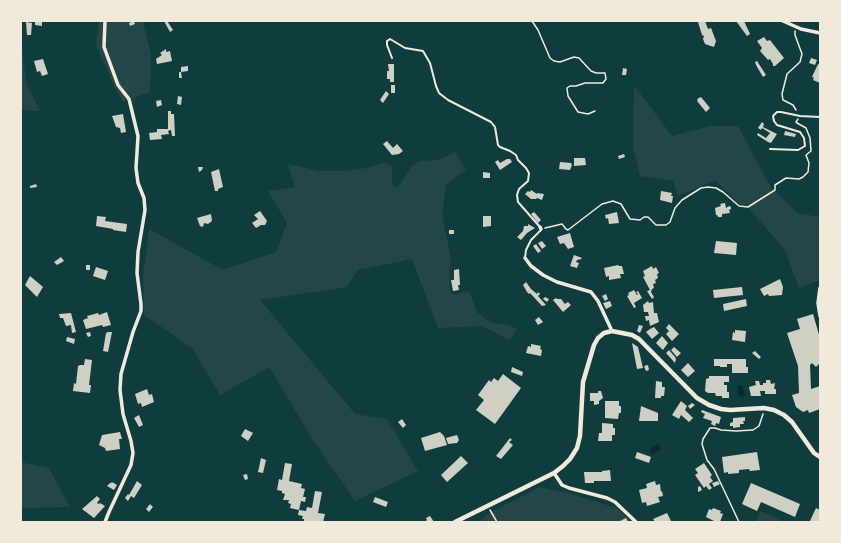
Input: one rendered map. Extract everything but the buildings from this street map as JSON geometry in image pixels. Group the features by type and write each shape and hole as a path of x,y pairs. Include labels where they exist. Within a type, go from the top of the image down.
{"street":[{"path":"105,21 104,47 118,84 129,99 138,136 136,168 138,183 144,198 145,210 138,252 137,273 141,311 133,332 121,374 120,390 123,414 133,453 131,465 108,512 105,522"},
{"path":"783,21 795,27 820,33"},
{"path":"525,258 531,266 543,275 557,282 591,292 598,301 612,331"},
{"path":"820,288 818,303 820,316"},
{"path":"455,522 554,473 567,463 577,448 580,436 583,382 594,345 598,338 604,333 612,331 632,336 639,340 696,398 709,405 730,410 764,408 774,410 784,415 792,422 808,445 820,457"},
{"path":"554,473 562,485 607,498 614,502 636,522"}],"lane":[{"path":"392,58 387,45 387,41 390,39 405,48 423,52 430,63 439,93 448,100 491,122 494,127 498,145 516,155 518,160 526,168 529,173 528,181 519,189 517,196 518,202 541,228 531,240 526,250 525,258"},
{"path":"770,149 798,150 805,146 804,138 800,132 777,126 773,116 777,112 800,116 820,117"}],"path":[{"path":"532,21 538,30 546,51 550,58 554,61 560,62 574,57 578,58 591,71 596,73 605,73 606,79 603,83 585,83 567,88 568,96 578,112 588,114 595,111"},
{"path":"795,27 795,35 802,54 800,62 787,74 782,94 783,100 793,105 800,116"},
{"path":"549,227 562,224 568,230 602,204 613,201 621,204 630,219 640,220 644,217 648,217 656,225 666,226 670,222 675,208 682,200 702,188 708,186 716,188 739,206 748,207 775,190 775,185 786,178"},
{"path":"739,522 714,469 708,460 702,444 703,439 710,428 736,431 753,430 759,426 764,408"},
{"path":"487,506 497,522"}],"shaded area":[{"path":"99,21 143,21 151,55 150,92 123,102 114,86 96,45"},
{"path":"21,43 27,85 40,111 21,110"},
{"path":"634,85 672,136 710,126 738,126 771,188 798,213 820,217 820,280 799,288 785,250 747,206 739,204 715,180 678,196 673,181 640,176 633,147"},
{"path":"455,152 466,170 446,185 442,215 451,259 449,270 450,289 452,295 469,291 477,312 491,323 509,325 517,329 510,340 482,326 438,328 412,259 358,270 347,287 260,300 355,414 387,419 418,471 355,501 313,440 269,367 220,395 192,348 144,315 143,276 149,229 223,270 276,252 287,223 268,191 295,187 288,164 320,171 346,171 367,168 383,163 388,164 392,167 392,181 395,188 400,184 412,166 420,161 439,160"},
{"path":"742,385 745,396 739,397 737,386"},
{"path":"658,444 661,449 652,455 649,450"},
{"path":"21,462 49,468 70,507 21,508"},
{"path":"540,487 564,492 617,508 632,522 478,522 491,512"},
{"path":"760,511 785,522 756,522"}]}
